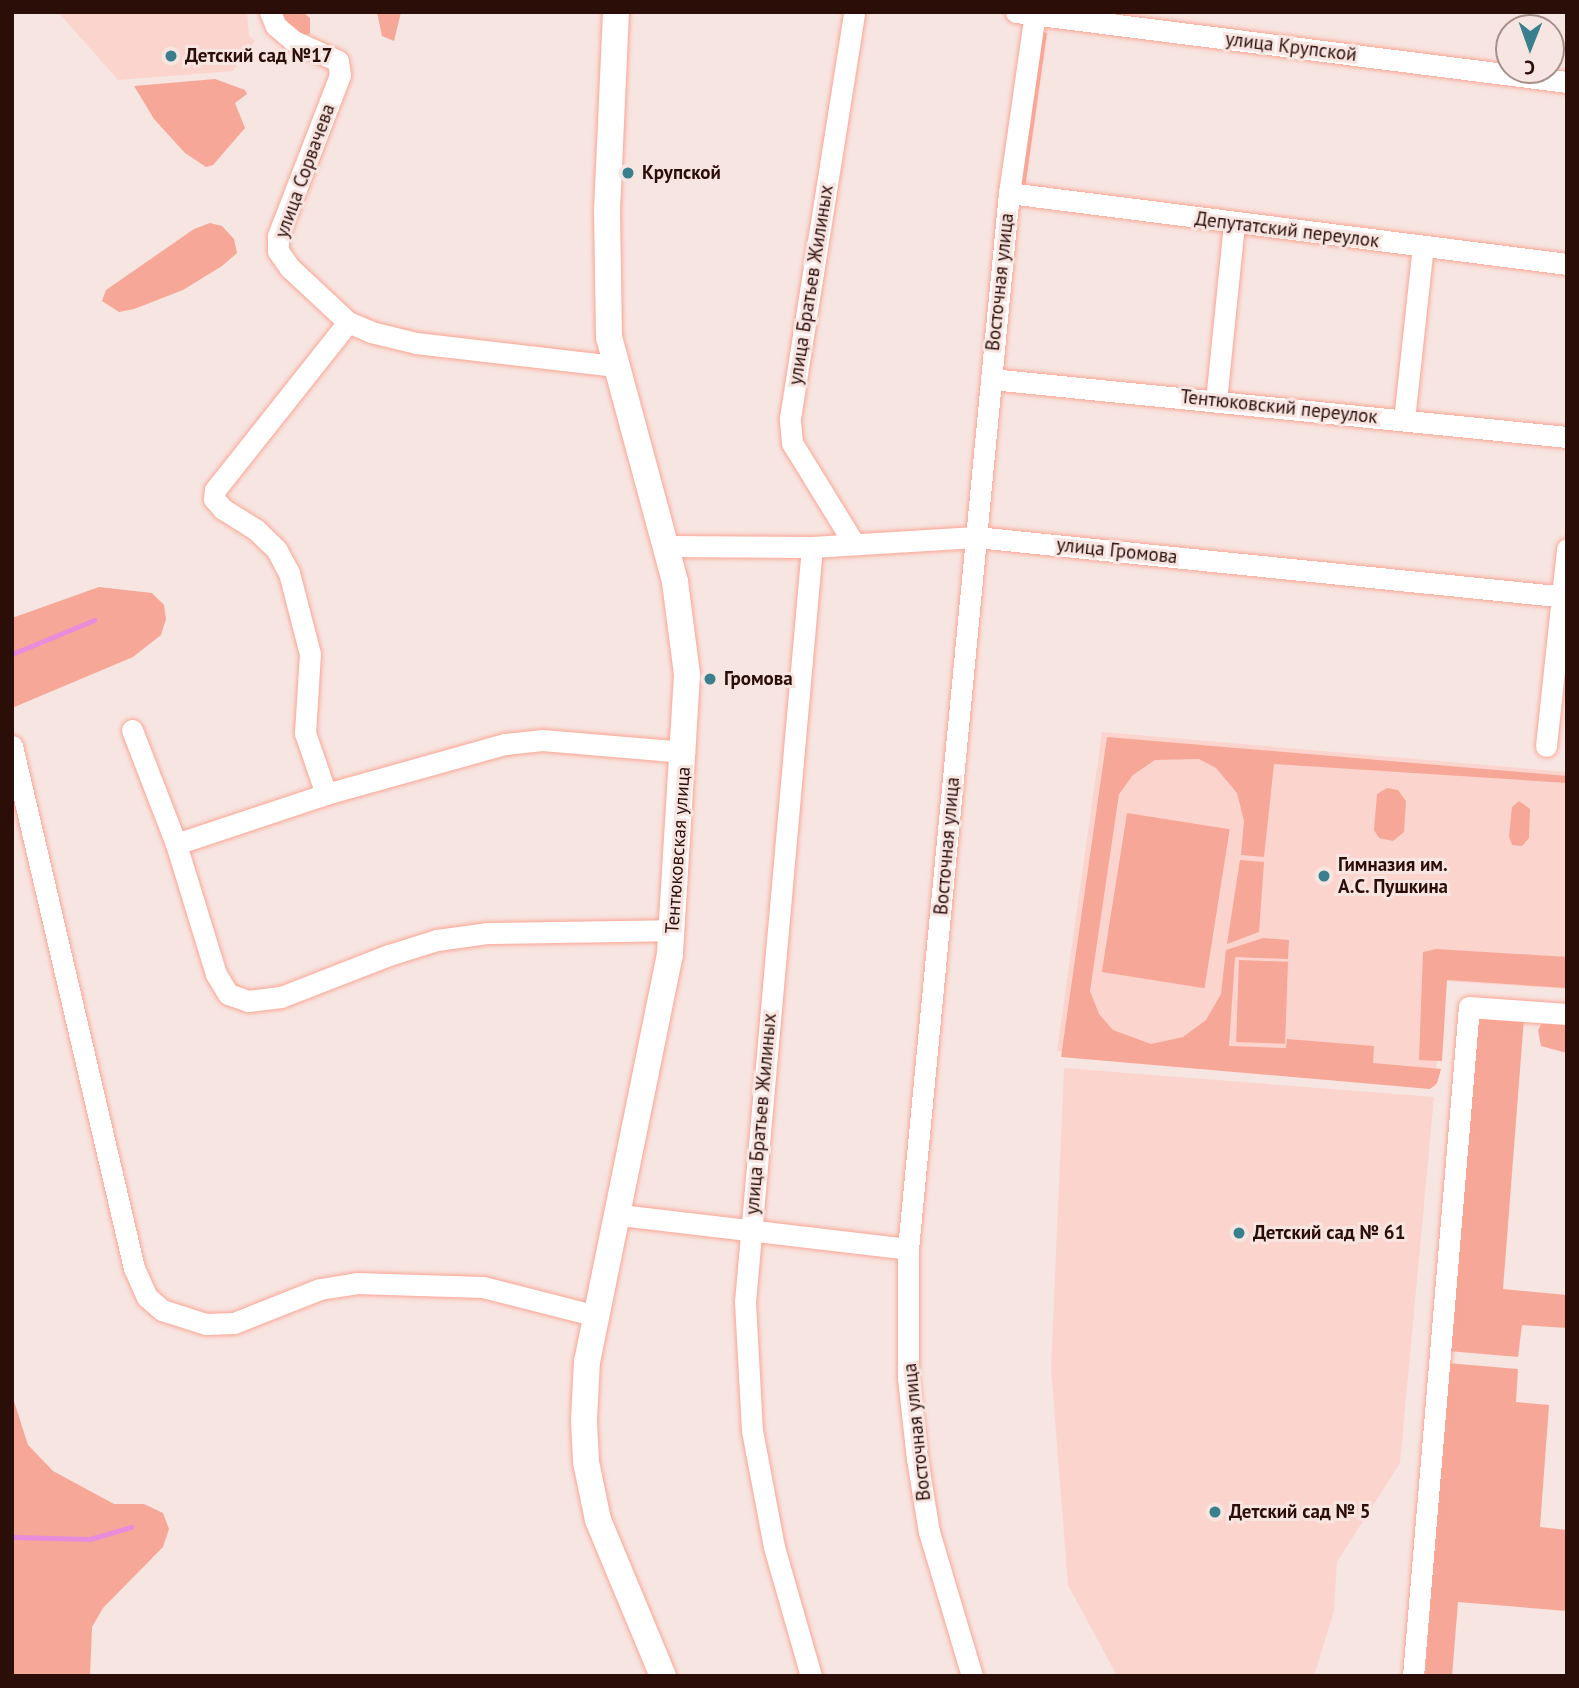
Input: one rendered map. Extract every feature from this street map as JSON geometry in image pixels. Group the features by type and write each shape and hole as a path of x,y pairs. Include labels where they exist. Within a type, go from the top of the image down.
{"street":[{"name":"улица Сорвачева","path":"270,12 276,26 294,41 338,61 340,75 282,222 278,251 348,322 416,343 614,366"},
{"name":"Тентюковская улица","path":"616,12 607,209 606,301 614,366 666,546 686,642 684,752 673,930 620,1215 587,1362 584,1421 591,1493 608,1549 663,1676"},
{"name":"улица Братьев Жилиных","path":"853,542 792,443 790,418 854,12"},
{"name":"улица Крупской","path":"1029,13 1567,82"},
{"name":"Восточная улица","path":"972,1676 929,1532 919,1471 908,1378 908,1249 990,379 1029,13"},
{"name":"Депутатский переулок","path":"1009,193 1234,225 1567,264"},
{"path":"1216,401 1234,225"},
{"path":"1404,420 1423,246"},
{"path":"326,794 305,733 310,654 289,573 277,550 256,529 222,509 214,499 215,490 348,322"},
{"name":"Тентюковский переулок","path":"990,379 1567,437"},
{"name":"улица Громова","path":"666,546 812,547 853,542 976,537 1564,597"},
{"name":"улица Братьев Жилиных","path":"811,1676 774,1547 752,1431 745,1302 812,547"},
{"path":"1546,746 1564,597 1567,549"},
{"path":"132,730 176,844 216,974 228,994 248,1001 281,997 437,940 555,929 673,930"},
{"path":"176,844 326,794 505,744 542,740 684,752"},
{"path":"12,746 134,1268 147,1297 162,1310 206,1324 234,1323 320,1289 356,1283 484,1287 597,1316"},
{"path":"1413,1676 1469,1007 1567,1014"},
{"path":"620,1215 908,1249"}],"shaded area":[{"name":"Детский сад №17","path":"58,12 247,12 249,36 255,41 233,71 118,80"},
{"path":"277,12 303,12 310,18 310,34 295,35"},
{"path":"377,12 401,12 394,41 382,36"},
{"path":"1047,33 1025,188 1019,189 1039,35"},
{"path":"215,79 245,90 247,94 235,103 245,128 213,165 206,167 185,153 154,119 134,86"},
{"path":"210,223 222,226 234,239 237,253 222,266 183,290 134,309 119,312 102,301 106,290 194,229"},
{"path":"99,587 152,593 164,605 166,619 161,635 133,657 12,708 12,618"},
{"name":"Гимназия им. А.С. Пушкина","path":"1102,732 1567,772 1567,989 1443,981 1435,1087 1057,1051"},
{"path":"1107,737 1567,776 1567,783 1274,764 1264,857 1241,855 1244,821 1237,793 1216,768 1199,759 1155,760 1133,775 1119,794 1090,991 1099,1014 1113,1030 1151,1044 1183,1037 1206,1020 1221,994 1226,950 1263,938 1289,940 1288,959 1235,957 1229,1046 1286,1048 1287,1039 1374,1046 1373,1063 1441,1069 1437,1083 1430,1089 1061,1057"},
{"path":"1387,788 1398,790 1406,801 1404,832 1393,841 1379,838 1374,830 1377,794"},
{"path":"1519,801 1530,809 1529,838 1522,846 1512,845 1509,837 1512,807"},
{"path":"1127,813 1230,829 1205,988 1102,972"},
{"path":"1240,860 1264,862 1259,932 1227,944"},
{"path":"1436,949 1567,957 1567,988 1447,980 1442,1061 1419,1060 1423,952"},
{"path":"1239,960 1288,962 1285,1044 1236,1042"},
{"path":"1476,1015 1524,1018 1503,1289 1567,1295 1567,1328 1522,1325 1518,1357 1448,1351"},
{"path":"1544,1020 1567,1020 1567,1053 1541,1046 1538,1030"},
{"path":"1064,1068 1434,1097 1400,1463 1337,1562 1334,1611 1314,1676 1117,1676 1068,1585 1051,1369"},
{"path":"1447,1363 1518,1369 1516,1402 1549,1405 1540,1527 1567,1530 1567,1611 1458,1602 1452,1676 1425,1676"},
{"path":"12,1395 28,1445 53,1471 114,1504 144,1504 163,1513 169,1529 163,1547 103,1608 92,1627 90,1676 12,1676"}],"waterway":[{"path":"12,654 94,620"},
{"path":"12,1537 90,1539 131,1527"}],"place":[{"name":"Детский сад №17","path":"171,56"},
{"name":"Крупской","path":"628,173"},
{"name":"Громова","path":"710,679"},
{"name":"Гимназия им. А.С. Пушкина","path":"1324,876"},
{"name":"Детский сад № 61","path":"1239,1233"},
{"name":"Детский сад № 5","path":"1215,1512"}]}
